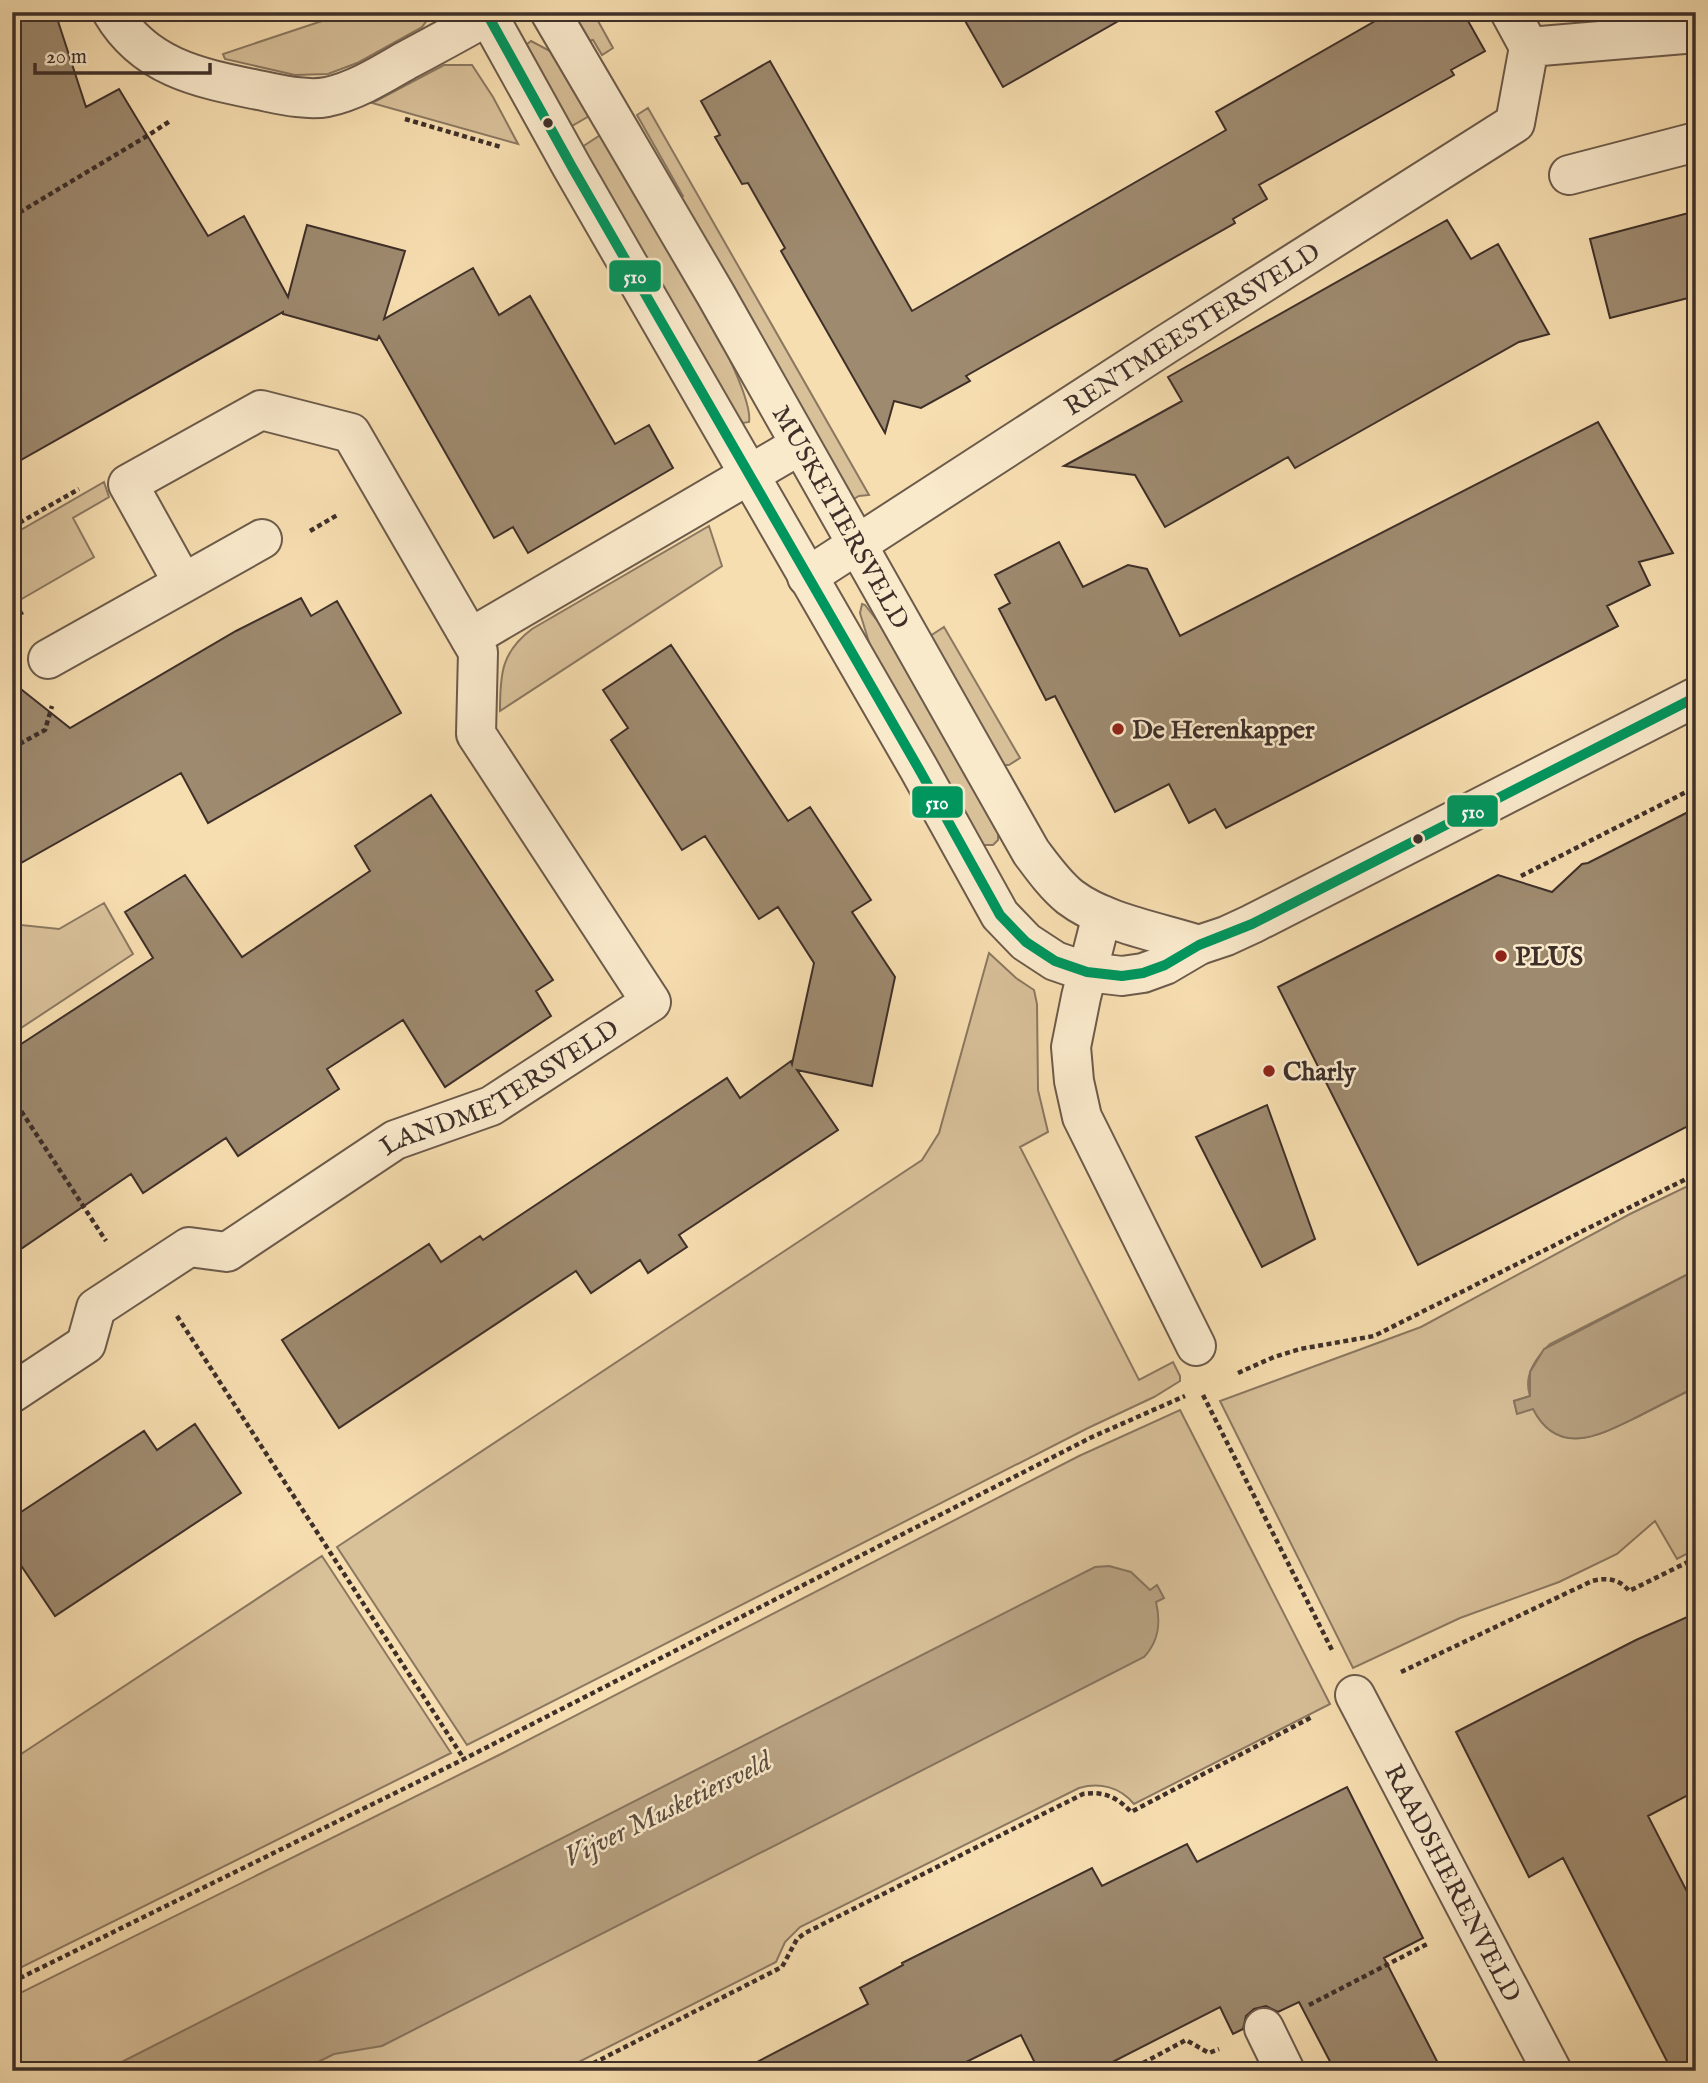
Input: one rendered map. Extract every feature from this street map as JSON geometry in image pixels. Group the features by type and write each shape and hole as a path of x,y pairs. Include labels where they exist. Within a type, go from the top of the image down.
{"street":[{"path":"112,12 138,44 169,65 200,78 280,94 327,97 368,82 489,13 572,167 919,769 1000,915 1026,942 1055,961 1087,972 1122,976 1143,973 1165,965 1199,945 1252,924 1696,697"},
{"name":"MUSKETIERSVELD","path":"550,12 716,295 1031,852 1048,876 1071,898 1102,915 1199,945"},
{"path":"1510,12 1529,47 1696,33"},
{"name":"RENTMEESTERSVELD","path":"807,577 1164,345 1515,122 1529,47"},
{"path":"1569,175 1696,142"},
{"name":"LANDMETERSVELD","path":"12,1393 86,1343 96,1308 189,1247 227,1252 395,1140 491,1106 651,1002 476,734 478,653 351,433 261,410 128,484"},
{"path":"470,638 800,445"},
{"path":"128,484 183,583"},
{"path":"48,659 262,539"},
{"path":"1102,915 1072,1047 1074,1081 1082,1117 1196,1346"},
{"name":"RAADSHERENVELD","path":"1355,1695 1552,2071"},
{"path":"1264,2028 1285,2071"}],"path":[{"path":"12,217 160,128 182,108 200,78"},
{"path":"404,119 572,167"},
{"path":"12,527 101,477 128,484"},
{"path":"262,539 284,546 383,488"},
{"path":"1521,876 1696,787"},
{"path":"12,1097 141,1277 464,1759"},
{"path":"1233,1375 1300,1349 1374,1336 1696,1174"},
{"path":"1200,1389 1355,1695"},
{"path":"12,1982 464,1759 1092,1437 1188,1395"},
{"path":"578,2071 782,1967 797,1939 805,1933 1083,1794 1110,1795 1132,1812 1355,1695 1591,1581 1601,1578 1616,1581 1629,1591 1696,1558"}],"shaded area":[{"path":"349,12 433,12 422,27 357,63 328,74 295,75 225,59 223,54"},
{"path":"570,12 593,12 613,48 602,55"},
{"path":"531,41 550,51 591,115 570,127 526,45"},
{"path":"444,65 472,65 518,144 372,103"},
{"path":"648,108 869,495 852,500 680,199 683,196 637,115"},
{"path":"602,134 713,325 746,400 749,422 743,423 728,403 582,147"},
{"path":"104,482 109,497 73,518 94,557 20,600 12,586 12,535"},
{"path":"709,526 722,566 500,711 504,665 514,646 532,629"},
{"path":"862,604 879,623 998,831 998,840 993,845 982,845 872,652 860,613"},
{"path":"944,627 1020,758 1009,765 1003,765 930,636"},
{"path":"104,903 133,954 12,1034 12,924 59,929"},
{"path":"989,953 1016,978 1034,990 1037,1004 1038,1090 1048,1132 1020,1147 1139,1380 1173,1362 1180,1381 1154,1397 1088,1428 467,1745 337,1547 922,1160 939,1133"},
{"path":"1696,1182 1696,1270 1550,1344 1536,1361 1530,1374 1530,1396 1514,1401 1517,1413 1533,1408 1543,1423 1555,1433 1568,1438 1581,1438 1609,1430 1696,1387 1696,1549 1677,1559 1655,1521 1617,1554 1559,1582 1460,1618 1353,1668 1220,1401 1421,1327 1630,1214"},
{"path":"1180,1410 1330,1704 1134,1804 1122,1793 1109,1787 1079,1788 800,1927 785,1942 776,1962 561,2071 12,2071 12,1997 503,1753 1079,1456"},
{"path":"322,1556 451,1753 12,1972 12,1760"}],"water":[{"path":"1696,1270 1696,1387 1609,1430 1581,1438 1567,1438 1555,1433 1543,1424 1533,1409 1517,1414 1514,1401 1530,1396 1530,1372 1544,1349"},
{"name":"Vijver Musketiersveld","path":"1109,1566 1131,1572 1150,1590 1157,1585 1164,1598 1156,1602 1158,1631 1153,1645 1144,1657 382,2046 334,2054 300,2071 104,2071 1095,1567"}],"building":[{"path":"12,12 55,12 86,107 119,89 208,236 244,216 288,297 307,225 405,251 384,319 473,268 499,315 530,296 615,444 649,425 673,468 528,553 513,527 494,538 379,336 377,340 283,312 12,465"},
{"path":"960,12 1134,12 1003,87"},
{"path":"1391,12 1463,12 1485,51 1451,70 1454,75 1259,185 1267,199 1233,219 1235,223 966,376 970,381 921,408 894,401 885,433 781,251 785,248 748,183 742,184 715,137 720,135 701,101 770,61 912,311 1226,130 1216,112"},
{"path":"1696,211 1696,296 1610,318 1590,239"},
{"path":"1447,220 1471,259 1498,244 1549,334 1519,342 1295,468 1288,457 1165,527 1135,475 1064,466 1182,401 1168,377"},
{"path":"1598,422 1673,553 1639,562 1650,585 1607,606 1618,626 1226,828 1215,809 1189,823 1169,784 1115,812 1055,696 1046,700 999,609 1010,603 995,575 1059,542 1083,587 1128,565 1147,569 1180,636"},
{"path":"301,598 311,616 337,601 401,713 208,823 181,773 12,868 12,682 70,728 236,631"},
{"path":"671,645 788,821 810,807 871,900 852,912 895,977 872,1086 797,1070 838,1130 679,1235 687,1247 648,1273 640,1260 591,1293 576,1271 339,1428 282,1340 429,1244 441,1262 480,1236 483,1240 727,1078 740,1098 791,1061 792,1064 814,963 778,907 759,919 705,836 682,850 611,740 628,728 603,690"},
{"path":"431,795 553,980 536,991 551,1016 445,1087 403,1020 327,1069 339,1089 238,1156 226,1138 143,1193 131,1174 12,1255 12,1050 153,958 125,912 185,875 242,957 370,871 355,846"},
{"path":"1696,808 1696,1122 1418,1265 1278,987 1498,875 1552,892 1582,864"},
{"path":"1267,1105 1315,1239 1262,1267 1196,1137"},
{"path":"195,1424 241,1493 55,1616 12,1552 12,1518 144,1431 157,1450"},
{"path":"1696,1613 1696,1791 1648,1816 1696,1909 1696,2071 1672,2071 1563,1858 1529,1877 1456,1732 1636,1640"},
{"path":"1347,1787 1423,1938 1384,1958 1442,2071 1335,2071 1299,2002 1278,2012 1266,2006 1254,2009 1246,2016 1243,2029 1233,2034 1220,2007 1095,2071 1039,2071 1021,2035 948,2071 740,2071 868,2004 860,1988 903,1965 902,1963 1092,1868 1102,1886 1187,1844 1197,1862"}],"transit line":[{"name":"510","path":"486,12 1000,915 1026,942 1055,961 1087,972 1122,976 1143,973 1165,965 1199,945 1252,924 1696,697"}],"place":[{"name":"De Herenkapper","path":"1118,729"},
{"name":"PLUS","path":"1501,956"},
{"name":"Charly","path":"1269,1071"}]}
